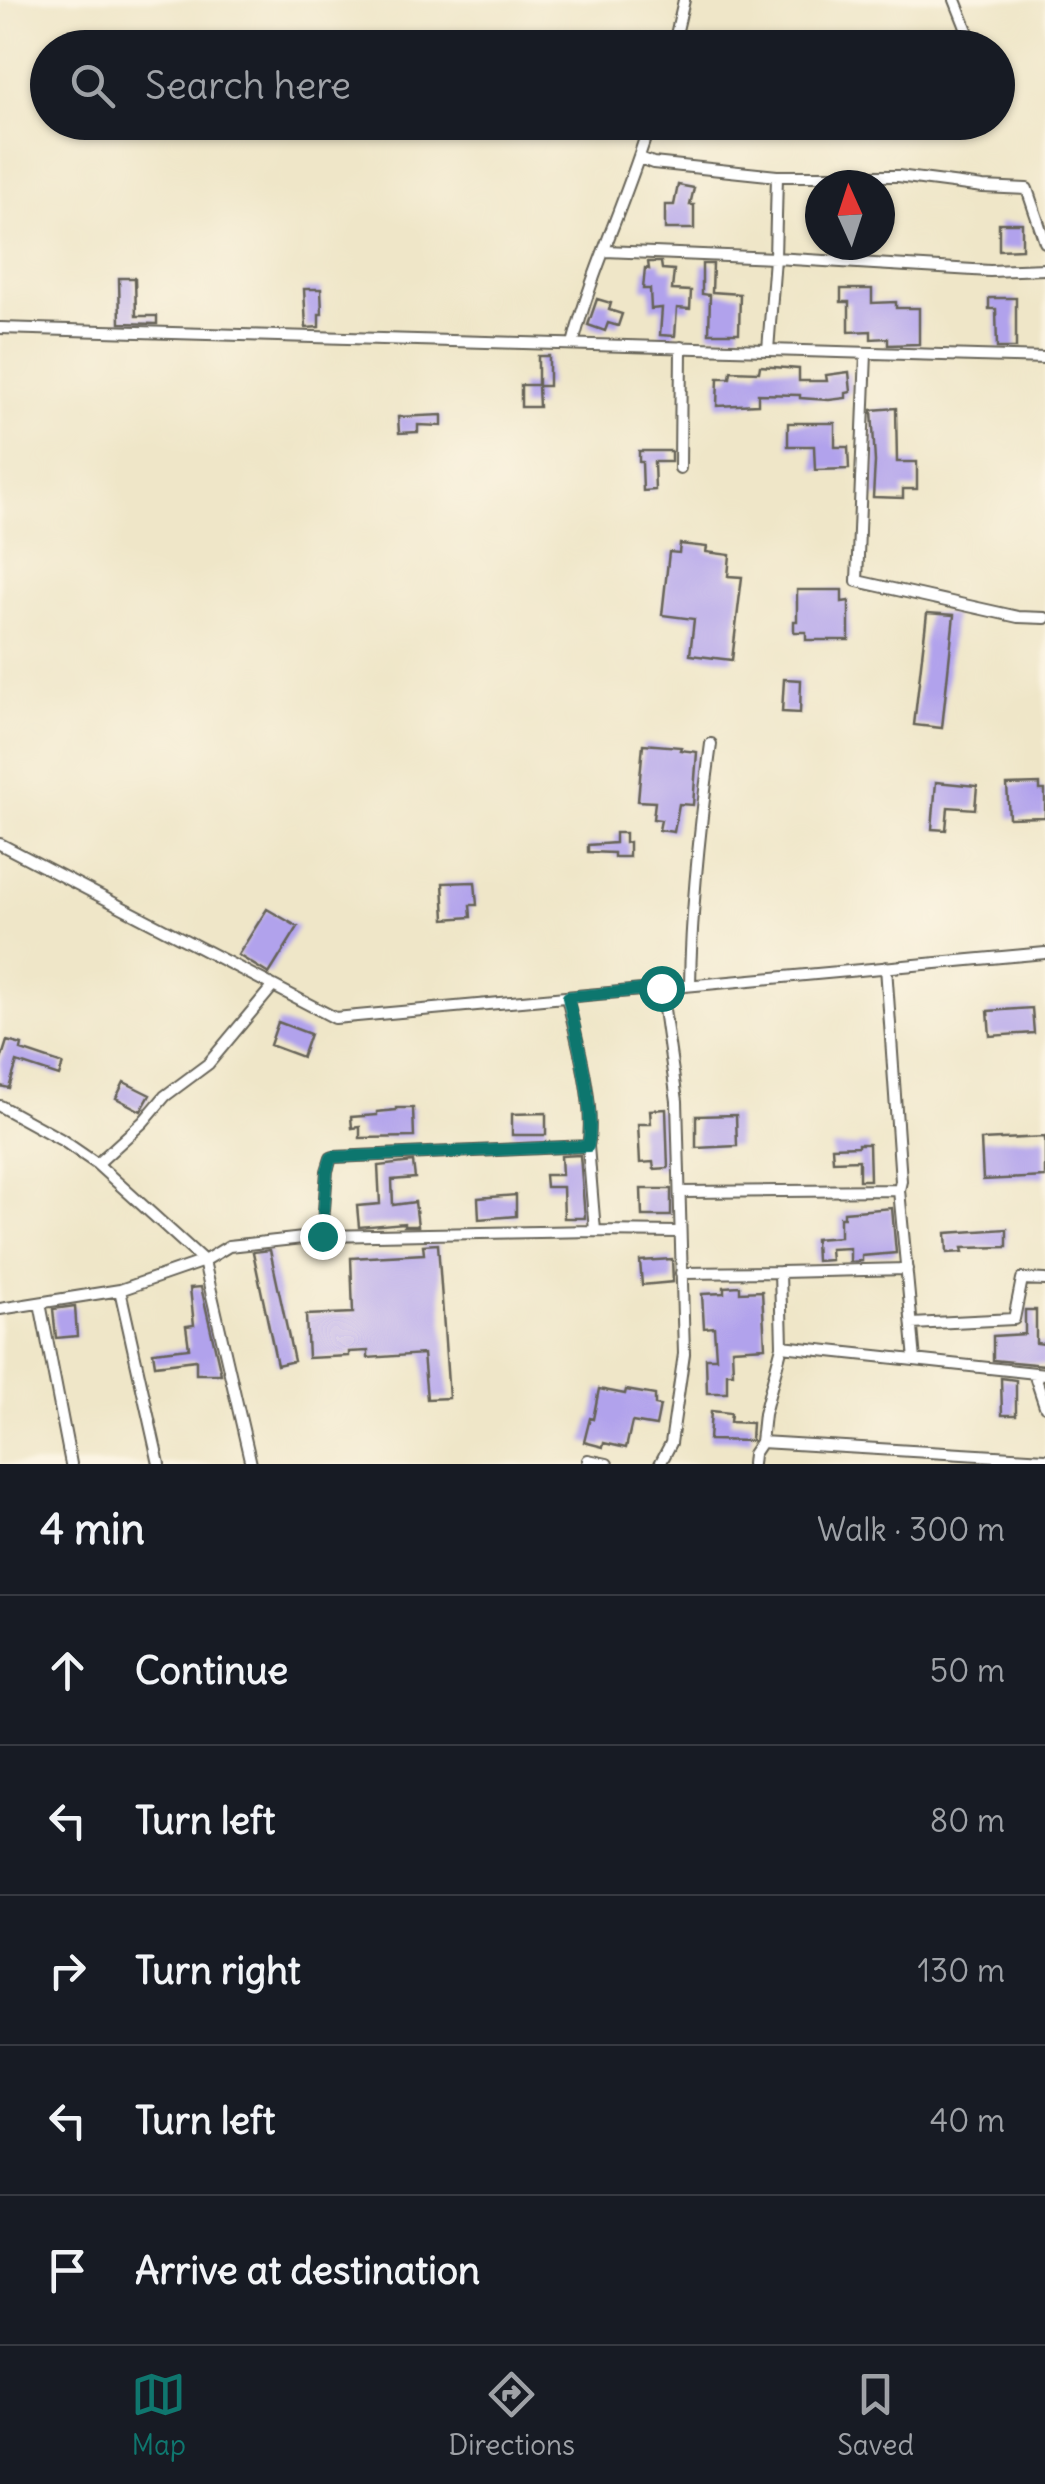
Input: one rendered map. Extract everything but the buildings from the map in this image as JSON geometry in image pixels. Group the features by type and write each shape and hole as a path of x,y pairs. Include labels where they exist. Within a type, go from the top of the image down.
{"street":[{"path":"676,30 684,0"},
{"path":"955,0 967,30"},
{"path":"573,344 584,300 645,140"},
{"path":"640,158 654,163 777,176 898,176 1026,189 1045,242"},
{"path":"768,350 777,176"},
{"path":"605,251 990,271 1045,269"},
{"path":"0,328 1045,358"},
{"path":"680,468 681,348"},
{"path":"866,353 857,581 1018,617 1045,618"},
{"path":"690,986 697,844 711,744"},
{"path":"0,844 335,1018 1045,953"},
{"path":"886,968 915,1360"},
{"path":"97,1164 144,1122 165,1096 208,1064 273,986"},
{"path":"660,1464 671,1442 684,1354 677,1101 661,988"},
{"path":"568,997 584,1070 595,1231"},
{"path":"0,1106 97,1164 204,1260 251,1464"},
{"path":"322,1236 331,1158 588,1146"},
{"path":"680,1192 900,1190"},
{"path":"0,1309 120,1290 204,1260 229,1246 322,1236 679,1232"},
{"path":"681,1273 907,1269"},
{"path":"752,1464 753,1454 762,1442 764,1414 782,1346 780,1272"},
{"path":"912,1324 1014,1319 1022,1279 1045,1280"},
{"path":"120,1290 160,1464"},
{"path":"40,1303 70,1464"},
{"path":"782,1346 1040,1374 1045,1406"},
{"path":"762,1442 1045,1459"},
{"path":"588,1460 606,1464"}],"route":[{"path":"322,1236 331,1158 588,1146 584,1070 568,997 661,988"}]}
